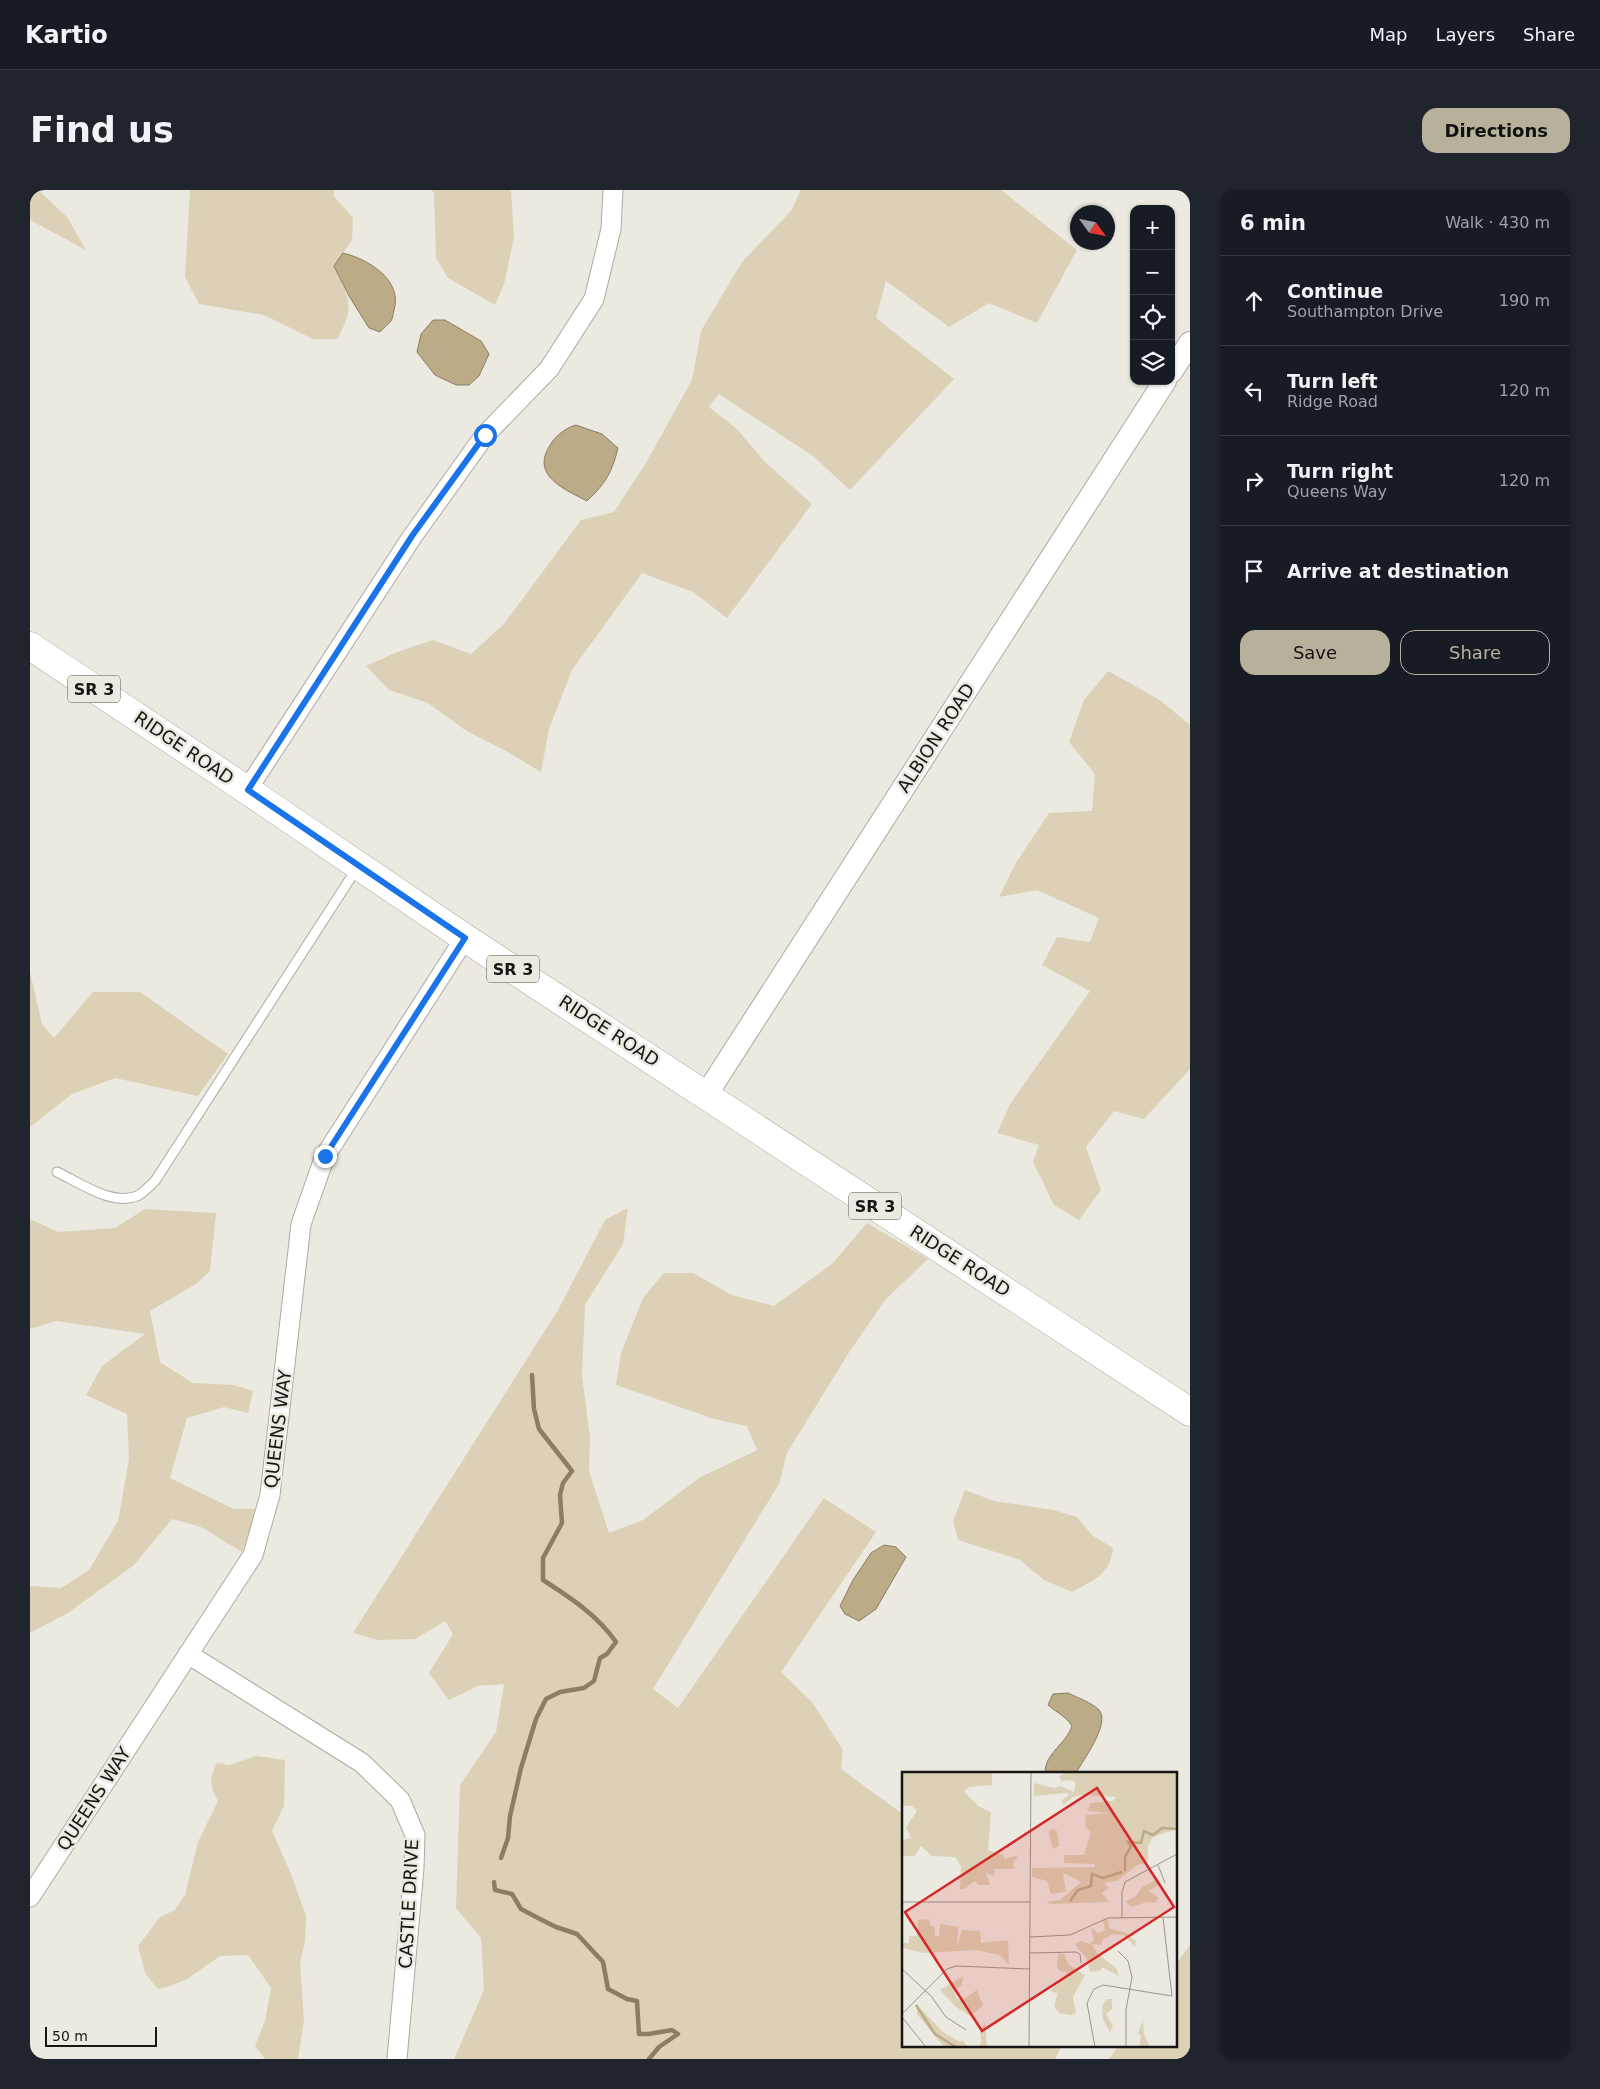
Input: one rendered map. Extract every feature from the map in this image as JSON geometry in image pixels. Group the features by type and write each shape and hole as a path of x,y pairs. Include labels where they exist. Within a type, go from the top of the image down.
{"main road":[{"name":"RIDGE ROAD","path":"30,646 248,790 465,938 1190,1412"}],"street":[{"path":"248,790 412,536 485,435 549,369 594,299 611,229 613,190"},
{"path":"1175,366 1190,343"},
{"name":"ALBION ROAD","path":"706,1095 1162,385"},
{"name":"QUEENS WAY","path":"30,1897 253,1555 270,1495 301,1224 325,1156 465,938"},
{"name":"CASTLE DRIVE","path":"188,1654 362,1763 400,1800 415,1835 414,1868 397,2059"}],"lane":[{"path":"57,1172 107,1195 125,1199 140,1195 155,1180 359,866"}],"shaded area":[{"path":"30,190 38,190 67,217 86,250 30,220"},
{"path":"190,190 335,190 333,195 353,218 352,240 334,266 347,294 348,302 347,318 337,339 313,339 264,315 199,304 185,277"},
{"path":"431,190 511,190 514,238 504,284 495,305 448,278 436,258 434,192"},
{"path":"801,190 1001,190 1070,244 1070,250 1077,250 1037,323 989,303 949,327 886,281 876,318 954,379 850,490 813,456 719,394 709,407 738,430 764,461 812,504 727,618 693,592 642,573 572,670 549,729 541,772 465,730 428,703 389,690 366,666 397,652 433,640 471,654 504,624 581,520 614,512 646,463 692,380 701,331 742,262 791,211"},
{"path":"343,253 363,260 381,272 393,289 395,299 392,318 380,332 369,328 349,296 334,266"},
{"path":"433,320 445,320 481,341 489,354 479,376 469,385 456,385 435,375 417,352 421,334"},
{"path":"576,425 602,434 618,448 607,477 599,489 587,501 553,481 544,466 549,447 557,436"},
{"path":"1108,671 1160,700 1190,725 1190,1069 1144,1119 1114,1111 1086,1147 1101,1190 1079,1220 1054,1205 1033,1162 1039,1145 997,1133 1010,1104 1090,991 1042,965 1057,937 1090,942 1099,918 1037,890 999,897 1017,861 1049,813 1092,811 1095,774 1069,742 1084,700"},
{"path":"30,972 42,1024 54,1038 93,992 140,992 228,1054 198,1096 115,1078 72,1094 30,1127"},
{"path":"628,1208 623,1244 585,1305 582,1375 590,1438 589,1471 609,1533 643,1520 699,1478 757,1450 747,1426 714,1419 616,1385 621,1353 643,1298 664,1273 693,1273 732,1295 774,1306 832,1264 867,1223 928,1259 885,1300 848,1354 787,1453 779,1484 653,1689 678,1708 824,1498 876,1532 781,1672 812,1702 843,1750 841,1769 902,1814 902,2046 1062,2046 1055,2059 454,2059 484,1990 481,1938 456,1908 460,1785 496,1732 504,1684 478,1686 449,1700 429,1673 453,1634 445,1621 415,1639 378,1640 353,1633 558,1310 605,1220"},
{"path":"145,1209 216,1213 210,1271 196,1284 150,1311 160,1362 193,1383 234,1385 253,1391 248,1413 224,1407 187,1418 170,1478 234,1509 258,1509 242,1552 201,1527 172,1519 134,1565 68,1613 30,1633 30,1586 61,1588 89,1570 118,1521 129,1459 127,1414 86,1395 102,1366 145,1334 56,1321 30,1329 30,1219 58,1232 115,1228"},
{"path":"965,1490 994,1501 1053,1510 1077,1517 1093,1536 1113,1548 1105,1571 1094,1580 1072,1592 1044,1580 1020,1560 958,1540 953,1521"},
{"path":"884,1545 896,1547 906,1557 876,1609 859,1621 845,1614 840,1606 853,1580 871,1553"},
{"path":"1068,1693 1096,1707 1102,1716 1095,1742 1077,1772 1045,1772 1048,1760 1072,1726 1064,1717 1048,1705 1053,1694"},
{"path":"257,1756 285,1760 284,1806 272,1831 291,1874 306,1916 305,1941 300,1963 304,2020 298,2059 265,2059 255,2046 265,2021 271,1988 248,1955 220,1956 187,1979 158,1989 145,1973 138,1946 160,1917 175,1910 185,1895 198,1842 218,1801 211,1782 217,1763 229,1765"},
{"path":"1190,1945 1190,2059 1109,2059 1118,2046 1178,2046 1178,1961"}],"waterway":[{"path":"501,1858 508,1838 510,1816 521,1768 536,1719 546,1699 560,1692 584,1688 594,1681 600,1658 607,1654 616,1642 592,1615 543,1580 543,1558 562,1523 560,1495 563,1483 572,1471 539,1429 534,1409 532,1375"},
{"path":"494,1882 495,1890 512,1894 521,1909 556,1927 577,1934 603,1962 608,1989 627,1999 637,2001 639,2034 672,2030 678,2034 659,2047 649,2059"}],"route":[{"path":"325,1156 465,938 248,790 412,536 485,435"}]}
